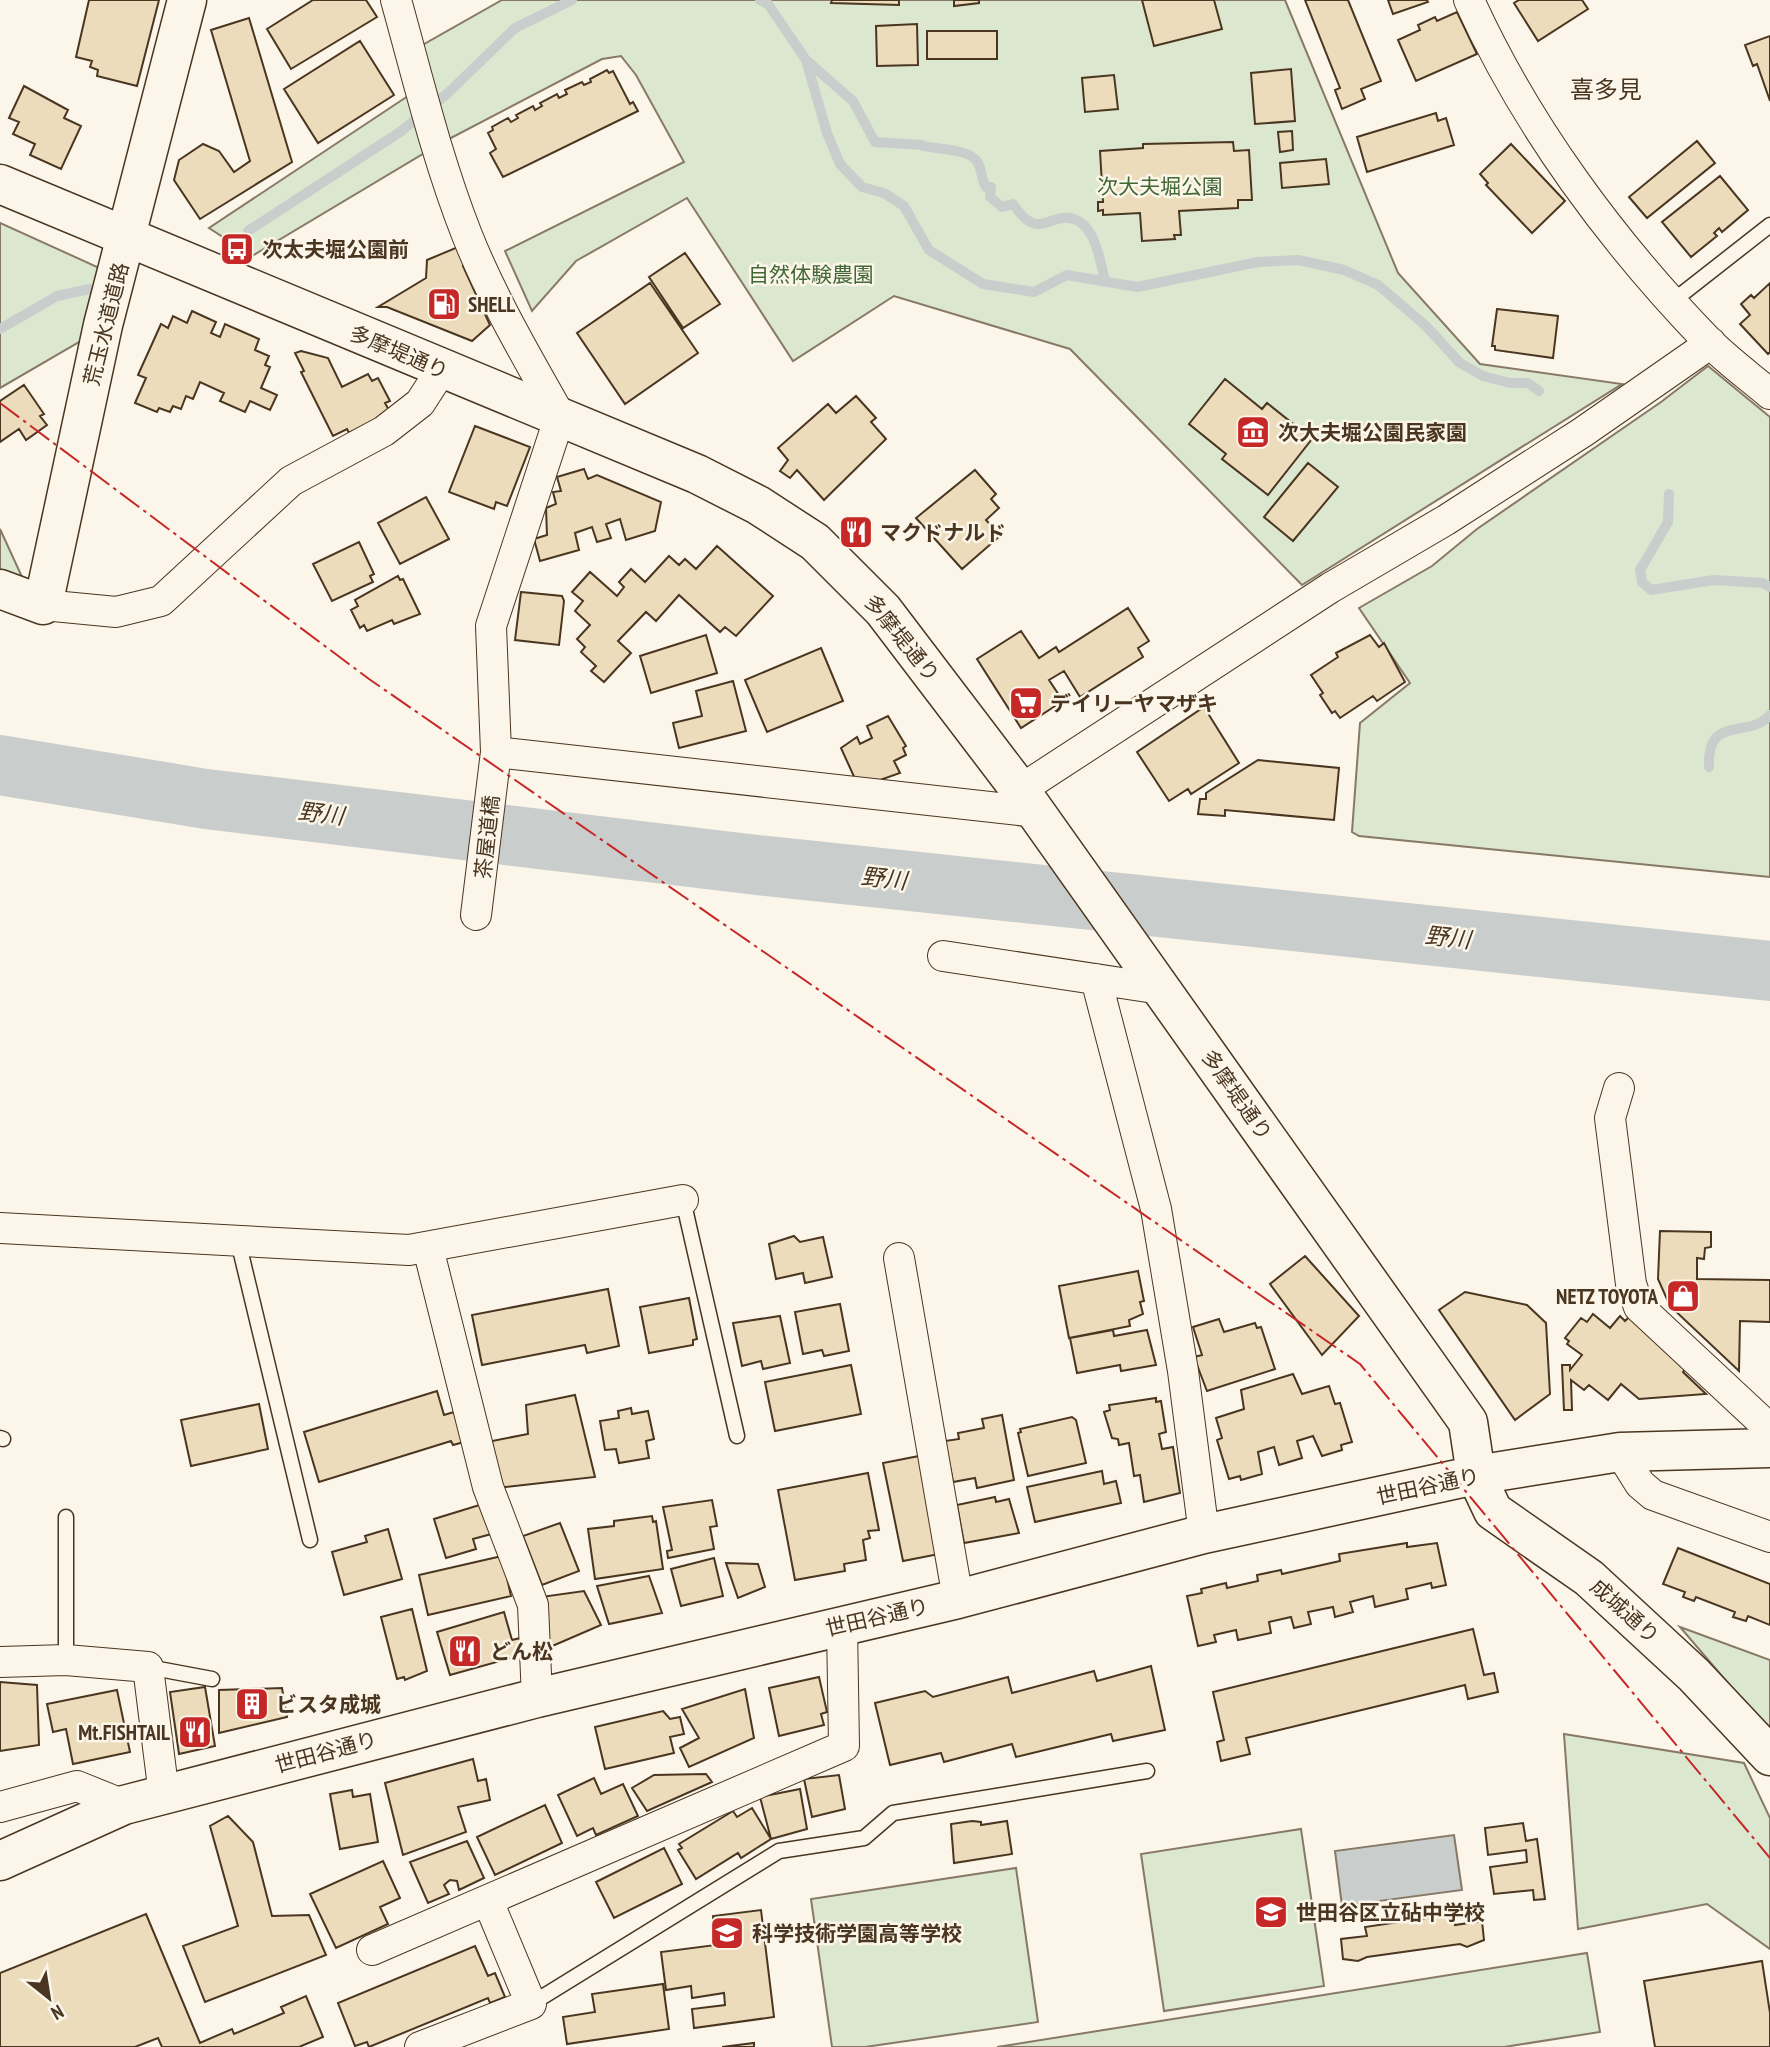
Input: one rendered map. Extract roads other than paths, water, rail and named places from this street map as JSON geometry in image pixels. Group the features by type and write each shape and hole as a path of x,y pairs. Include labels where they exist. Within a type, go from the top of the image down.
{"main road":[{"name":"荒玉水道道路","path":"43,605 103,325 187,0"},
{"name":"多摩堤通り","path":"0,184 697,474 758,505 815,542 883,610 1036,812 1468,1422 1476,1475"},
{"path":"0,589 43,605"},
{"name":"世田谷通り","path":"0,1861 124,1805 537,1698 958,1598 1203,1534 1476,1475 1620,1452 1770,1448"},
{"name":"成城通り","path":"1476,1475 1493,1511 1600,1587 1694,1675 1770,1756"}],"street":[{"path":"396,0 429,122 482,270 560,416"},
{"path":"1469,0 1524,107 1635,260 1711,343 1770,394"},
{"path":"495,761 1036,812 1330,589 1446,520 1711,343"},
{"path":"43,605 116,612 161,601 291,481 384,431 420,403 442,369"},
{"name":"茶屋道橋","path":"477,909 495,761 491,626 560,416"},
{"path":"943,956 1096,979 1156,982"},
{"path":"1096,979 1156,1209 1183,1371 1203,1534"},
{"path":"1619,1087 1610,1118 1631,1284 1639,1307 1770,1429"},
{"path":"0,1228 428,1248 683,1200"},
{"path":"428,1248 488,1487 533,1605 537,1698"},
{"path":"899,1258 958,1598"},
{"path":"1620,1452 1640,1484 1653,1495 1770,1537"},
{"path":"372,1950 844,1746 842,1625"},
{"path":"0,1662 66,1660 148,1667 164,1795"},
{"path":"0,1807 77,1786 124,1805"},
{"path":"421,2047 531,2004 488,1901"}],"lane":[{"path":"1673,301 1770,225"},
{"path":"683,1200 737,1436"},
{"path":"238,1241 310,1540"},
{"path":"66,1517 66,1660"},
{"path":"148,1667 212,1679"},
{"path":"531,2004 779,1851 864,1838 893,1813 1147,1771"}],"waterway":[{"path":"248,231 400,132 448,93 515,28 572,0"},
{"path":"760,0 768,4 806,60 853,101 875,142 922,145"},
{"path":"806,60 827,133 840,164 862,187 884,193 904,206 929,250 983,284 1034,292 1067,275 1137,287 1258,262 1298,260 1344,270 1378,285 1426,326 1460,363 1483,376 1510,383 1528,383 1539,391"},
{"path":"920,145 958,151 971,156 978,163 986,187 991,187 990,197 1002,207 1013,204 1030,222 1042,224 1069,218 1085,226 1095,243 1105,281"},
{"path":"0,329 57,296 90,289"},
{"path":"1669,494 1668,522 1640,570 1642,582 1651,590 1714,580 1763,583 1770,587"},
{"path":"1709,767 1710,750 1722,733 1751,726 1770,715"},
{"name":"野川","path":"0,765 206,799 757,865 1770,971"}],"place":[{"name":"次太夫堀公園前","path":"237,249"},
{"name":"SHELL","path":"444,304"},
{"name":"次大夫堀公園民家園","path":"1253,432"},
{"name":"マクドナルド","path":"856,532"},
{"name":"デイリーヤマザキ","path":"1026,703"},
{"name":"NETZ TOYOTA","path":"1683,1296"},
{"name":"どん松","path":"465,1651"},
{"name":"ビスタ成城","path":"252,1704"},
{"name":"Mt.FISHTAIL","path":"195,1732"},
{"name":"世田谷区立砧中学校","path":"1271,1912"},
{"name":"科学技術学園高等学校","path":"727,1933"}],"district":[{"name":"喜多見","path":"1606,89"}],"park label":[{"name":"次大夫堀公園","path":"1160,186"},
{"name":"自然体験農園","path":"811,274"}]}
